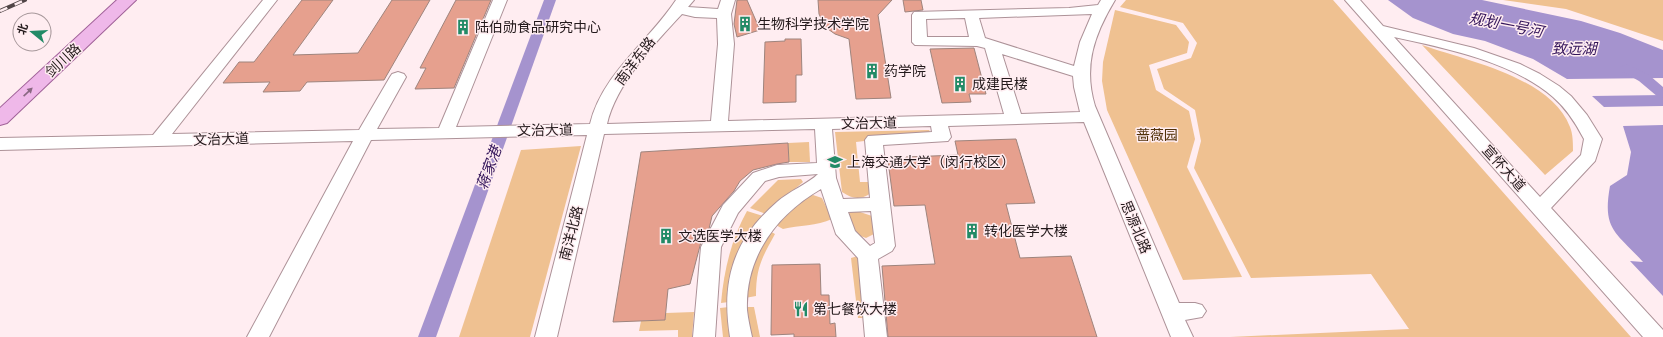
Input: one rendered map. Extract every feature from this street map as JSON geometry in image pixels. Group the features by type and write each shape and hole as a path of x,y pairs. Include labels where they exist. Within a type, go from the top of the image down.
{"main road":[{"name":"剑川路","path":"0,98 104,0"},
{"name":"剑川路","path":"0,119 127,0"}],"lane":[{"path":"158,140 270,0"},
{"path":"445,133 500,0"},
{"name":"宣怀大道","path":"1352,0 1656,337"},
{"path":"682,3 695,13 726,7 726,44 719,126"},
{"name":"南洋东路","path":"596,129 607,100 652,38 682,3"},
{"path":"1082,74 985,43 920,42 919,15 971,14 1040,6 1105,4"},
{"name":"思源北路","path":"1105,4 1090,35 1082,62 1082,87 1090,117 1182,337"},
{"path":"971,14 985,43 1014,119"},
{"path":"1378,29 1482,55 1526,74 1554,90 1579,115 1593,139 1589,157 1560,189 1540,208"},
{"path":"258,337 398,76"},
{"name":"文治大道","path":"0,144 1090,117"},
{"path":"868,256 885,246 874,140 942,137 938,121"},
{"path":"823,124 827,173 836,206 846,234 868,256 876,337"},
{"name":"南洋北路","path":"546,337 596,129"},
{"path":"704,337 711,247 730,210 760,177 777,171 827,173"},
{"path":"741,337 737,323 736,290 742,263 754,239 784,206 827,173"},
{"path":"836,206 880,204"},
{"path":"1171,312 1195,311"}],"green space":[{"path":"1126,0 1333,0 1631,337 1230,337 1409,329 1371,274 1251,278 1194,168 1201,141 1195,110 1164,89 1157,69 1191,58 1197,43 1183,23 1120,7"},
{"path":"1503,0 1663,0 1663,41 1566,9"},
{"name":"蔷薇园","path":"1115,10 1176,25 1189,42 1187,53 1149,65 1156,90 1189,111 1195,139 1187,167 1242,277 1183,280 1107,110 1102,81 1103,62"},
{"path":"1422,45 1506,73 1527,83 1545,95 1560,110 1570,127 1573,151 1545,175"},
{"path":"929,130 931,133 856,142 860,182 872,182 874,191 866,196 858,198 854,198 842,192 835,132"},
{"path":"809,142 810,162 789,162 788,143"},
{"path":"581,146 530,337 459,337 521,150"},
{"path":"801,179 803,182 766,214 750,208 778,180"},
{"path":"813,195 822,198 832,219 820,223 783,229 774,224 802,198"},
{"path":"747,211 763,216 729,302 721,303 729,256 741,222"},
{"path":"850,212 860,212 872,216 874,234 866,238 855,234 847,217"},
{"path":"766,229 775,234 761,263 757,277 756,296 745,298 747,269"},
{"path":"858,256 868,318 858,318 851,258"},
{"path":"729,307 732,337 723,337 720,308"},
{"path":"743,307 754,307 760,337 748,337"},
{"path":"694,312 692,337 678,337 678,330 639,331 641,321 665,320 666,313"}],"water":[{"name":"致远湖","path":"1388,0 1482,0 1581,21 1620,33 1663,50 1663,78 1567,79 1533,59 1485,41 1453,34 1413,18"},
{"path":"1663,95 1663,106 1604,107 1592,96"},
{"path":"1663,125 1663,296 1630,261 1643,262 1613,229 1608,212 1608,201 1610,186 1627,175 1631,152 1623,126"}],"building":[{"name":"陆伯勋食品研究中心","path":"302,0 333,0 293,55 358,53 392,0 430,0 384,80 307,82 300,91 263,92 270,82 223,83 239,62 254,62"},
{"path":"456,0 491,0 454,88 415,89 426,68 420,68"},
{"name":"生物科学技术学院","path":"737,0 747,0 760,30 737,37 734,24"},
{"path":"818,0 892,0 878,15 891,98 856,99 849,39 835,34 825,27 819,14"},
{"name":"生物科学技术学院","path":"903,0 921,0 923,10 905,12"},
{"path":"785,39 801,39 802,75 796,75 796,102 763,103 765,42 785,41"},
{"name":"成建民楼","path":"974,48 986,94 969,94 971,102 942,103 930,49"},
{"name":"转化医学大楼","path":"1016,139 1035,203 1006,204 1020,258 1071,256 1097,337 888,337 882,266 935,264 925,205 894,206 888,161 906,160 906,157 958,155 955,141"},
{"name":"文选医学大楼","path":"788,143 789,162 753,170 740,181 734,191 712,216 709,229 701,242 690,284 668,289 665,320 613,322 641,152"},
{"name":"第七餐饮大楼","path":"820,264 821,295 829,295 830,324 835,323 836,337 794,337 794,334 771,335 772,265"}],"waterway":[{"name":"蒋家港","path":"427,337 550,0"},
{"name":"规划一号河","path":"1626,68 1644,78 1663,94"}],"railway":[{"path":"0,11 25,0"}],"place":[{"name":"生物科学技术学院","path":"745,24"},
{"name":"陆伯勋食品研究中心","path":"463,27"},
{"name":"药学院","path":"872,71"},
{"name":"成建民楼","path":"960,84"},
{"name":"上海交通大学（闵行校区）","path":"835,162"},
{"name":"转化医学大楼","path":"972,231"},
{"name":"文选医学大楼","path":"666,236"},
{"name":"第七餐饮大楼","path":"801,309"}]}
